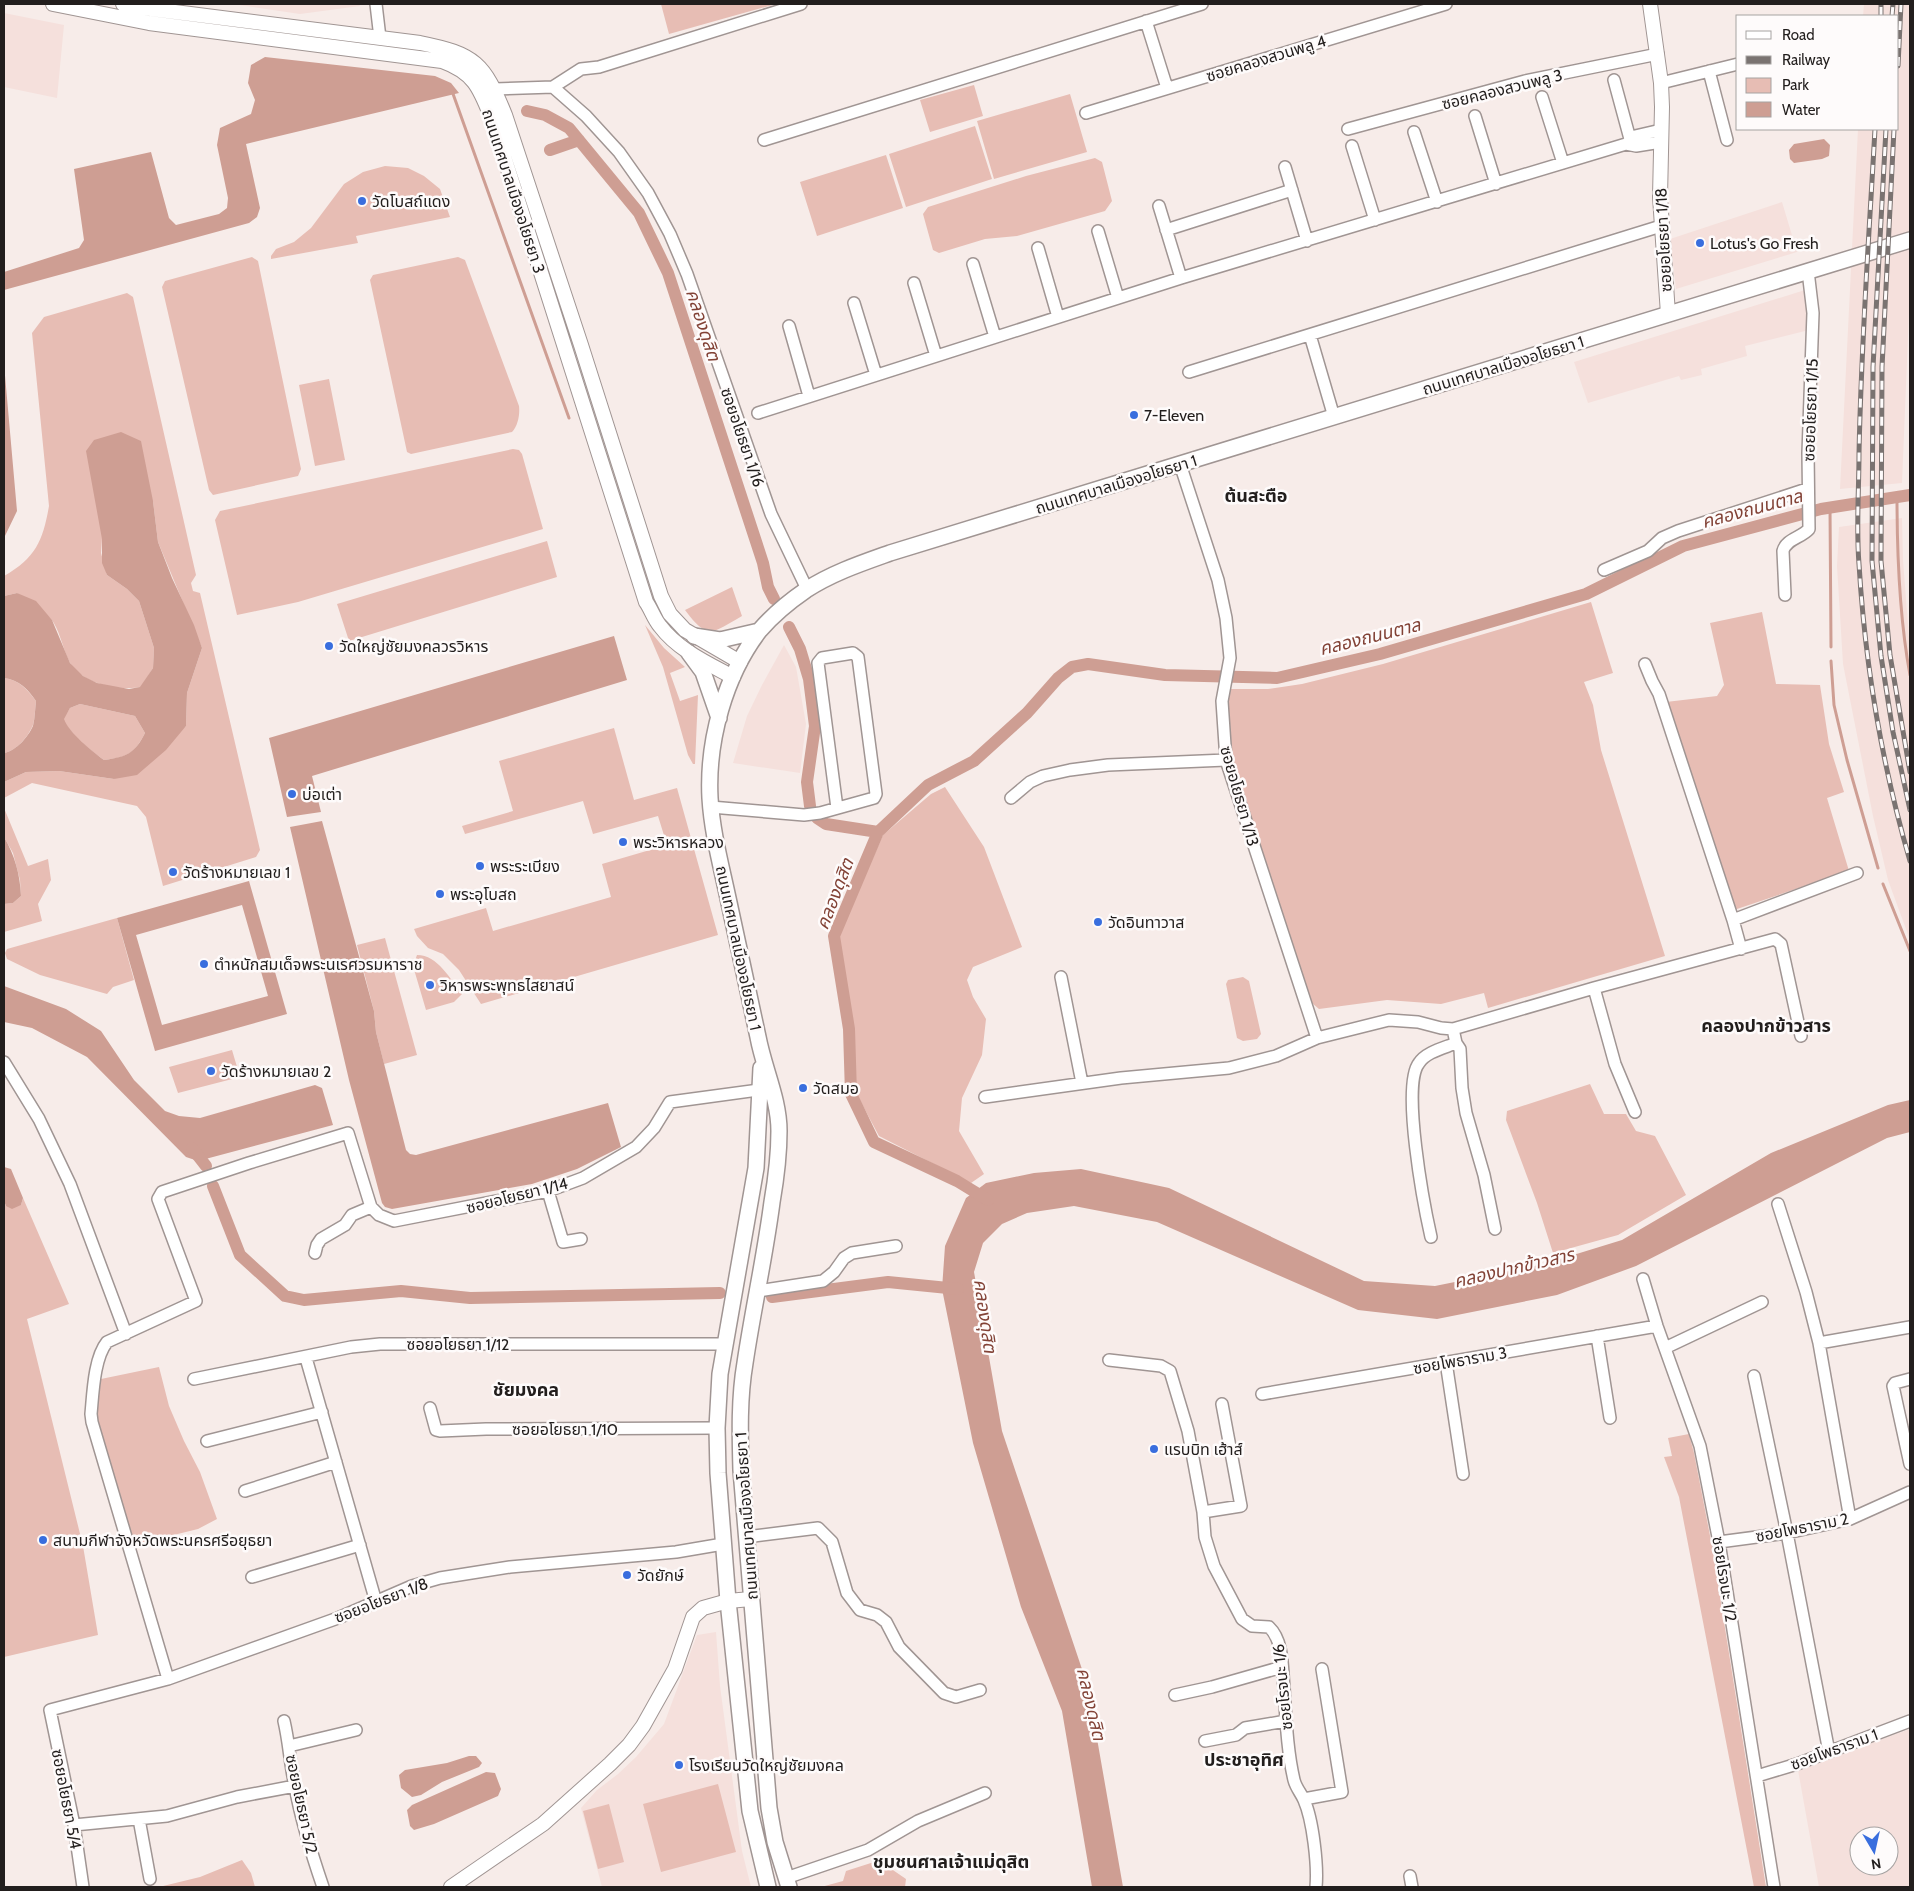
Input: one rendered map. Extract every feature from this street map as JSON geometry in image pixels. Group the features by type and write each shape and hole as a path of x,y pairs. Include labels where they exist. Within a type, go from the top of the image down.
{"main road":[{"name":"ถนนเทศบาลเมืองอโยธยา 1","path":"768,1887 750,1811 728,1601 717,1428 720,1374 756,1168 766,1089 762,1057 715,839 711,807 712,757 719,718 733,677 759,632 784,607 807,590 844,571 883,556 1910,240"},
{"path":"694,636 720,640 759,632"},
{"path":"689,653 703,672 719,718"},
{"name":"ถนนเทศบาลเมืองอโยธยา 1","path":"766,1089 778,1116 778,1155 758,1291 744,1365 740,1424 741,1470 769,1808 775,1842 788,1882"}],"street":[{"name":"ถนนเทศบาลเมืองอโยธยา 3","path":"53,4 149,23 442,61 459,67 474,81 492,119 646,602 659,625 674,642 689,653 733,677"},
{"name":"ถนนเทศบาลเมืองอโยธยา 3","path":"123,4 447,48 467,56 485,73 495,89 505,115 578,335 661,596 670,614 685,630 740,662"},
{"path":"495,89 553,87 581,68 599,67 802,4"},
{"path":"764,140 1202,4"},
{"name":"ซอยคลองสวนพลู 4","path":"1086,113 1446,4"},
{"name":"ซอยอโยธยา 1/18","path":"1650,4 1661,83 1661,226 1668,314"},
{"path":"374,5 380,38"},
{"path":"1146,21 1167,88"},
{"name":"ซอยคลองสวนพลู 3","path":"1348,129 1525,81 1658,54"},
{"path":"1661,83 1736,64"},
{"path":"1709,71 1727,140"},
{"path":"1614,80 1632,141"},
{"name":"ซอยอโยธยา 1/16","path":"553,87 586,116 619,152 648,193 670,234 687,274 769,508 782,540 807,590"},
{"path":"1542,97 1563,163"},
{"path":"1475,116 1496,184"},
{"path":"1414,132 1437,202"},
{"path":"758,413 1181,278 1437,202 1632,141 1661,136"},
{"path":"1352,146 1375,220"},
{"path":"1285,167 1307,241"},
{"path":"1166,230 1292,190"},
{"path":"1159,206 1181,278"},
{"path":"1189,372 1661,226"},
{"path":"1098,231 1118,298"},
{"path":"1038,248 1058,317"},
{"path":"973,264 995,337"},
{"name":"ซอยอโยธยา 1/15","path":"1785,596 1784,546 1788,542 1800,537 1808,529 1807,494 1813,313 1808,271"},
{"path":"914,283 936,356"},
{"path":"854,303 876,375"},
{"path":"788,326 809,396"},
{"path":"1310,335 1334,416"},
{"name":"ซอยอโยธยา 1/13","path":"1180,464 1218,580 1229,637 1230,658 1222,700 1226,760 1317,1038"},
{"path":"1604,570 1648,551 1662,538 1678,531 1807,494"},
{"path":"711,807 804,815 820,813 870,800 876,794 858,656 853,653 822,658 818,663 837,808"},
{"path":"1645,664 1659,694 1733,920 1741,950"},
{"path":"1011,798 1030,782 1043,776 1070,770 1108,765 1226,760"},
{"path":"1733,920 1857,874"},
{"path":"985,1097 1082,1083 1229,1068 1276,1056 1317,1038 1389,1020 1412,1021 1453,1029 1594,988 1741,950 1775,939 1781,944 1801,1036"},
{"path":"1061,977 1082,1083"},
{"path":"1594,988 1615,1064 1635,1112"},
{"path":"1453,1029 1456,1043 1460,1049 1462,1088 1466,1113 1484,1175 1496,1229"},
{"path":"1431,1236 1420,1180 1411,1093 1417,1064 1427,1056 1456,1043"},
{"path":"4,1062 40,1119 70,1184 126,1334"},
{"name":"ซอยอโยธยา 1/14","path":"371,1207 379,1215 394,1221 548,1191 583,1178 636,1148 654,1128 670,1102 766,1089"},
{"path":"168,1679 92,1422 98,1359 102,1348 107,1342 196,1300 158,1199 162,1192 348,1133 371,1207 352,1215 345,1226 321,1239 315,1253"},
{"path":"548,1191 563,1242 581,1239"},
{"path":"1778,1204 1806,1292 1819,1344 1850,1520"},
{"path":"758,1291 823,1281 834,1272 844,1258 852,1253 896,1246"},
{"name":"ซอยโรจนะ 1/2","path":"1643,1279 1657,1326 1700,1446 1719,1542 1774,1887"},
{"path":"1665,1348 1762,1302"},
{"name":"ซอยโพธาราม 3","path":"1262,1394 1657,1326"},
{"path":"1819,1344 1910,1327"},
{"path":"1597,1336 1610,1418"},
{"name":"ซอยอโยธยา 1/12","path":"194,1379 306,1358 351,1347 380,1344 725,1344"},
{"path":"306,1358 376,1602"},
{"name":"ซอยโรจนะ 1/6","path":"1109,1360 1161,1366 1170,1372 1188,1431 1203,1512 1205,1537 1214,1566 1242,1619 1252,1626 1269,1627 1276,1634 1282,1667 1286,1721 1294,1780 1298,1791 1304,1799 1314,1846 1316,1887"},
{"path":"1446,1362 1463,1474"},
{"path":"1754,1376 1787,1533 1829,1752"},
{"path":"1910,1379 1895,1383 1893,1386 1910,1464"},
{"path":"1203,1512 1241,1506 1222,1404"},
{"name":"ซอยอโยธยา 1/10","path":"430,1408 436,1430 440,1431 717,1428"},
{"path":"207,1441 322,1412"},
{"path":"245,1491 336,1462"},
{"name":"ซอยโพธาราม 2","path":"1719,1542 1787,1533 1850,1520 1910,1492"},
{"path":"746,1538 818,1528 832,1542 847,1592 860,1610 877,1614 886,1622 899,1647 944,1693 956,1696 980,1690"},
{"name":"ซอยอโยธยา 1/8","path":"50,1710 168,1679 338,1618 412,1586 465,1574 562,1561 676,1552 724,1544"},
{"path":"252,1577 360,1545"},
{"path":"452,1887 543,1824 610,1764 634,1739 659,1700 675,1669 693,1617 703,1608 728,1601 751,1599"},
{"path":"1175,1695 1212,1687 1282,1667"},
{"path":"1304,1799 1342,1792 1322,1670"},
{"name":"ซอยอโยธยา 5/4","path":"50,1710 74,1825 83,1887"},
{"name":"ซอยอโยธยา 5/2","path":"284,1721 295,1786 310,1847 324,1887"},
{"path":"1205,1741 1236,1735 1245,1728 1286,1721"},
{"name":"ซอยโพธาราม 1","path":"1756,1776 1829,1752 1910,1721"},
{"path":"289,1746 356,1730"},
{"path":"74,1825 167,1816 237,1797 295,1786"},
{"path":"788,1882 868,1850 918,1821 984,1793"},
{"path":"139,1820 150,1879"}],"shaded area":[{"path":"233,4 359,4 360,6 300,14"},
{"path":"1864,4 1910,4 1910,288 1902,483 1840,489 1858,130 1899,130 1899,15 1863,15"},
{"path":"4,13 64,25 57,98 4,87"},
{"path":"1782,202 1797,252 1676,289 1670,239"},
{"path":"1805,290 1809,330 1745,346 1747,356 1701,369 1702,375 1681,380 1679,376 1588,403 1574,362"},
{"path":"1902,518 1903,560 1910,651 1910,940 1888,880 1873,816 1843,664 1837,566 1839,527"},
{"path":"784,645 796,667 806,724 800,773 733,763 747,716"},
{"name":"โรงเรียนวัดใหญ่ชัยมงคล","path":"716,1632 720,1686 742,1851 751,1887 602,1887 581,1808 597,1790 636,1757 664,1724 697,1635"},
{"path":"1910,1729 1910,1887 1819,1887 1798,1770"}],"green space":[{"path":"661,4 776,4 669,34"},
{"path":"974,85 983,116 930,132 920,100"},
{"path":"1070,94 1087,152 994,179 977,121"},
{"path":"975,126 992,179 906,207 889,154"},
{"path":"886,155 903,208 817,236 800,182"},
{"path":"1095,158 1102,162 1112,201 1105,211 1017,236 985,239 939,253 933,250 923,214 928,207 1026,176"},
{"path":"385,166 408,168 424,176 440,189 450,217 356,236 358,243 271,259 276,249 294,242 311,228 344,184 363,172"},
{"path":"252,257 258,261 301,469 298,476 213,495 209,490 162,287 165,281"},
{"path":"458,257 465,260 519,406 518,420 512,432 411,454 407,452 370,280 373,275"},
{"path":"127,293 133,297 196,575 191,583 193,591 200,593 260,850 256,857 163,886 146,817 137,806 32,783 4,798 4,782 26,772 59,771 114,779 186,726 187,693 202,648 158,542 153,501 102,539 101,553 107,575 127,589 139,601 154,648 153,668 141,687 111,687 82,675 69,661 51,619 17,593 4,596 4,576 31,555 41,538 49,506 32,333 44,317"},
{"path":"329,379 345,460 315,466 299,385"},
{"path":"513,449 519,450 522,454 543,529 298,602 237,615 215,520 220,511"},
{"path":"547,541 557,577 349,641 337,604"},
{"path":"732,587 742,616 724,627 711,631 705,630 685,610"},
{"path":"1591,602 1613,673 1584,682 1593,705 1601,750 1665,956 1488,1008 1484,993 1441,1004 1387,1000 1319,1009 1312,1003 1229,760 1227,689 1268,689 1302,684 1383,664"},
{"path":"1762,612 1776,684 1820,685 1829,744 1844,792 1827,798 1849,871 1737,909 1733,908 1666,702 1717,696 1724,685 1710,623"},
{"path":"645,625 664,648 685,667 670,673 680,701 698,695 695,764 693,764 688,755 663,667"},
{"path":"4,678 22,686 36,701 34,722 28,734 21,743 4,753"},
{"path":"80,704 135,716 145,733 134,750 125,756 104,760 75,736 63,719 70,708"},
{"path":"614,728 634,800 677,788 718,935 481,1004 459,970 443,954 428,948 417,936 414,929 486,908 493,931 611,897 602,864 667,845 658,816 593,834 583,801 465,834 462,826 513,811 499,761"},
{"path":"945,787 984,847 1022,947 973,967 967,980 973,997 986,1019 982,1055 962,1098 959,1131 984,1174 971,1183 879,1136 856,1093 852,1030 838,937 883,835 931,794"},
{"path":"4,808 28,866 48,859 51,880 38,904 42,921 4,932 4,904 13,903 21,896 20,880 13,853 4,837"},
{"path":"117,918 134,980 113,987 107,994 40,975 7,959 5,953 7,949"},
{"path":"385,938 417,1055 384,1064 376,1032 374,1011 357,945"},
{"path":"417,955 431,959 448,975 462,994 454,1002 426,1010 413,966"},
{"path":"1243,977 1249,981 1261,1034 1257,1039 1243,1041 1237,1038 1226,984 1228,980"},
{"path":"232,1050 240,1077 178,1093 169,1067"},
{"path":"1590,1084 1604,1114 1626,1114 1636,1131 1655,1136 1686,1195 1618,1235 1553,1253 1537,1203 1506,1120 1507,1111"},
{"name":"สนามกีฬาจังหวัดพระนครศรีอยุธยา","path":"23,1198 69,1304 27,1319 83,1546 98,1635 4,1657 4,1201 6,1206 21,1205"},
{"path":"159,1367 169,1406 200,1472 217,1519 198,1529 133,1545 98,1420 97,1400 101,1379"},
{"path":"1689,1434 1712,1546 1766,1887 1754,1887 1679,1497 1664,1457 1672,1456 1668,1438"},
{"path":"718,1784 736,1852 661,1872 643,1804"},
{"path":"609,1804 624,1862 598,1869 583,1811"},
{"path":"242,1860 251,1873 255,1887 159,1887 200,1877"},
{"path":"874,1862 887,1866 906,1879 905,1887 821,1887 843,1881 846,1871"}],"water":[{"path":"265,57 435,76 451,83 459,93 246,144 260,208 257,217 249,223 4,290 4,272 79,248 84,240 74,169 151,152 169,218 176,225 219,214 227,208 228,198 217,145 220,128 251,114 255,100 248,83 251,65"},
{"path":"1824,139 1830,145 1829,156 1822,159 1794,163 1790,159 1789,150 1794,144"},
{"path":"4,364 17,511 4,538"},
{"path":"121,432 141,441 153,501 158,542 202,648 187,693 186,726 166,750 137,775 114,779 59,771 26,772 4,782 4,753 17,746 31,730 34,723 36,701 23,686 4,678 4,596 17,593 36,601 52,620 70,663 83,676 97,683 129,689 140,687 153,668 154,648 139,601 127,589 107,575 102,563 102,539 86,451 94,440","holes":["80,704 135,716 145,733 138,745 129,753 104,760 76,736 64,719 70,708"]},
{"path":"614,636 627,680 312,776 321,812 287,817 269,738"},
{"path":"322,821 374,1011 376,1032 406,1150 410,1154 416,1155 608,1103 621,1147 577,1169 532,1184 392,1209 385,1207 382,1203 349,1080 290,827"},
{"path":"4,837 16,865 21,896 13,903 4,904"},
{"path":"249,881 287,1014 155,1051 117,918","holes":["242,905 268,996 162,1025 136,935"]},
{"path":"4,986 66,1009 101,1031 134,1080 165,1111 179,1116 200,1118 315,1085 322,1088 333,1125 198,1161 186,1157 87,1057 32,1028 4,1022"},
{"path":"1910,1100 1910,1132 1887,1138 1636,1266 1557,1295 1437,1319 1358,1310 1157,1222 1074,1206 1027,1213 1002,1224 983,1243 974,1272 1002,1431 1088,1687 1123,1887 1092,1887 1062,1711 1021,1607 973,1443 942,1289 945,1246 966,1198 986,1183 1034,1173 1081,1169 1169,1188 1364,1281 1435,1286 1544,1264 1622,1240 1771,1153 1888,1105"},
{"path":"4,1167 11,1169 23,1198 21,1205 12,1209 6,1206 4,1201"},
{"path":"469,1756 476,1756 482,1763 479,1767 442,1782 421,1795 412,1797 401,1788 399,1775 405,1770 447,1763"},
{"path":"486,1772 495,1773 501,1789 498,1796 434,1824 414,1830 410,1826 407,1810 412,1805"}],"waterway":[{"path":"452,91 569,418"},
{"name":"คลองดุสิต","path":"527,111 545,115 569,128 639,213 668,273 763,563 768,587 774,599"},
{"path":"550,150 579,140"},
{"name":"คลองถนนตาล","path":"988,1200 957,1181 874,1142 851,1094 849,1029 834,936 878,832 928,785 974,761 1027,713 1058,678 1072,667 1088,664 1165,675 1277,678 1380,654 1586,594 1683,546 1821,509 1910,495"},
{"path":"1897,497 1899,586 1903,631 1910,675"},
{"path":"1830,508 1831,647"},
{"name":"คลองดุสิต","path":"789,627 800,649 809,679 815,726 807,782 810,806"},
{"path":"1831,661 1834,705 1847,760 1878,868"},
{"name":"คลองดุสิต","path":"817,818 826,824 878,832"},
{"path":"1883,884 1910,951"},
{"path":"192,1148 206,1166"},
{"path":"213,1186 240,1255 285,1296 304,1300 401,1291 470,1298 720,1293"},
{"path":"772,1297 888,1282 958,1289"}],"railway":[{"path":"1881,4 1881,15"},
{"path":"1892,15 1893,4"},
{"path":"1899,45 1901,4"},
{"path":"1875,130 1860,413 1858,550 1870,677 1876,714 1891,788 1910,861"},
{"path":"1886,130 1873,367 1872,561 1881,656 1893,732 1910,810"},
{"path":"1894,130 1882,367 1881,561 1890,655 1910,772"}],"place":[{"name":"วัดโบสถ์แดง","path":"362,201"},
{"name":"Lotus's Go Fresh","path":"1700,243"},
{"name":"7-Eleven","path":"1134,415"},
{"name":"วัดใหญ่ชัยมงคลวรวิหาร","path":"329,646"},
{"name":"บ่อเต่า","path":"292,794"},
{"name":"พระวิหารหลวง","path":"623,842"},
{"name":"พระระเบียง","path":"480,866"},
{"name":"วัดร้างหมายเลข 1","path":"173,872"},
{"name":"พระอุโบสถ","path":"440,894"},
{"name":"วัดอินทาวาส","path":"1098,922"},
{"name":"ตำหนักสมเด็จพระนเรศวรมหาราช","path":"204,964"},
{"name":"วิหารพระพุทธไสยาสน์","path":"430,985"},
{"name":"วัดร้างหมายเลข 2","path":"211,1071"},
{"name":"วัดสมอ","path":"803,1088"},
{"name":"แรบบิท เฮ้าส์","path":"1154,1449"},
{"name":"สนามกีฬาจังหวัดพระนครศรีอยุธยา","path":"43,1540"},
{"name":"วัดยักษ์","path":"627,1575"},
{"name":"โรงเรียนวัดใหญ่ชัยมงคล","path":"679,1765"}],"district":[{"name":"ต้นสะตือ","path":"1256,496"},
{"name":"คลองปากข้าวสาร","path":"1766,1026"},
{"name":"ชัยมงคล","path":"526,1390"},
{"name":"ประชาอุทิศ","path":"1244,1760"},
{"name":"ชุมชนศาลเจ้าแม่ดุสิต","path":"951,1862"}]}
